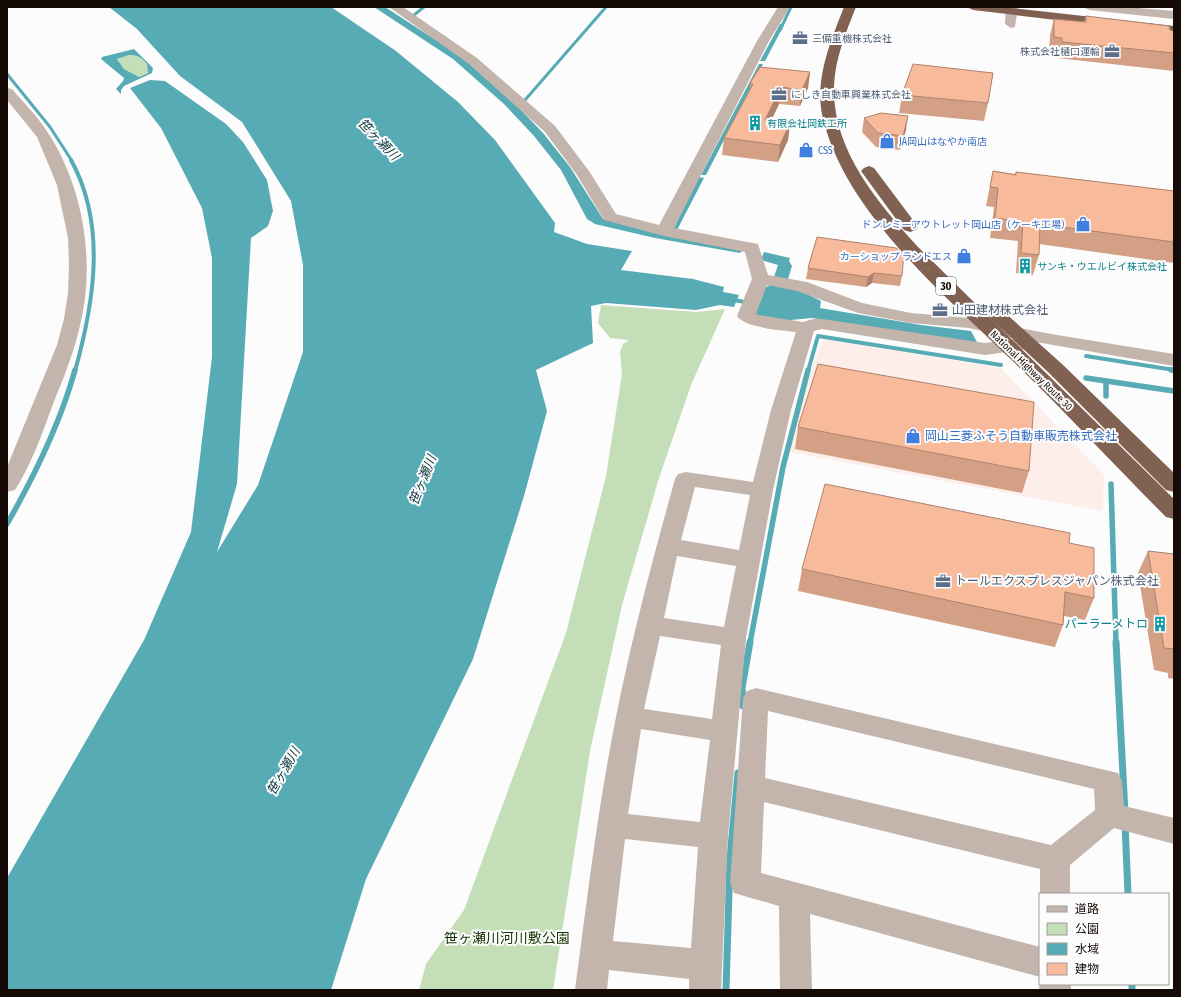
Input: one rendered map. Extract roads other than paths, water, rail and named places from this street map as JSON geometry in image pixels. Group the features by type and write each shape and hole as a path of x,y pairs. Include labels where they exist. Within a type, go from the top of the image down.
{"highway":[{"name":"National Highway Route 30","path":"850,7 834,49 828,75 827,92 829,113 837,141 857,181 875,208 915,254 988,327"},
{"name":"National Highway Route 30","path":"866,7 849,52 843,76 842,93 848,127 853,142 874,180 907,223 931,250 1018,341 1174,512"},
{"path":"973,7 1012,9 1116,24 1174,30"},
{"path":"1029,7 1116,24"},
{"name":"National Highway Route 30","path":"1018,341 1174,485"}],"street":[{"path":"395,7 415,13 473,61 550,129 584,174 610,217 670,232 752,248 762,285 747,313 746,316 748,318 806,328 813,324 822,324 985,349 1018,341"},
{"path":"670,232 763,41 784,7"},
{"path":"1089,7 1155,10 1174,15"},
{"path":"1011,24 1012,9"},
{"path":"7,92 43,135 64,179 76,231 78,289 66,343 17,469 7,485"},
{"path":"762,285 792,284 810,288 858,308 911,318 969,323 988,327 1018,341 1174,360"},
{"path":"595,954 705,978 713,836 723,730 734,638 762,490 782,410 806,328"},
{"path":"591,990 612,825 629,717 668,546 686,479 762,490"},
{"path":"668,546 748,560"},
{"path":"650,625 734,638"},
{"path":"1039,962 744,883 756,698 1108,781 1121,818"},
{"path":"629,717 723,730"},
{"path":"751,787 1055,859 1121,818 1174,830"},
{"path":"612,825 713,836"},
{"path":"1055,859 1055,893"},
{"path":"794,896 796,990"}],"water":[{"name":"笹ヶ瀬川","path":"109,7 331,7 396,51 458,102 495,140 555,223 554,232 587,244 632,251 621,270 693,279 724,287 723,292 739,295 734,307 720,305 696,310 606,303 591,306 593,343 536,370 547,411 524,496 473,659 366,879 331,990 7,990 7,878 144,640 191,532 212,357 212,258 202,208 161,128 130,88 150,80 165,81 226,124 243,142 267,180 273,211 268,226 251,238 237,484 217,552 258,485 303,352 303,265 291,201 242,122 180,76 137,29"},
{"path":"374,7 385,7 462,57 519,108 543,133 570,167 603,219 744,249 740,253 655,238 595,224 587,219 561,170 534,136 504,104 453,59"},
{"path":"780,24 784,25 765,61 760,61"},
{"path":"134,49 153,68 152,73 124,86 121,90 121,94 116,89 124,78 101,59 102,57","holes":["129,55 137,56 145,62 147,64 148,73 139,77 124,69 117,59"]},
{"path":"759,64 763,64 706,175 701,175"},
{"path":"699,177 704,178 677,230 673,230"},
{"path":"764,252 790,258 789,261 792,266 788,279 774,277 778,265 761,260"},
{"path":"773,284 801,291 821,301 820,308 921,325 971,331 978,344 812,318 780,321 755,315 758,290"}],"waterway":[{"path":"414,15 424,7"},
{"path":"525,100 606,7"},
{"path":"780,30 791,7"},
{"path":"7,74 50,127 72,161"},
{"path":"71,160 82,185 89,211 93,237 94,264 92,291 82,345 75,371"},
{"path":"729,299 750,303"},
{"path":"808,371 818,336 1001,365"},
{"path":"1086,356 1174,370 1171,370"},
{"path":"7,524 46,449 62,410 75,370"},
{"path":"750,643 783,467 808,370"},
{"path":"1086,378 1174,391"},
{"path":"1106,381 1106,396"},
{"path":"1111,484 1116,643"},
{"path":"743,706 742,688 750,642"},
{"path":"1116,642 1125,813"},
{"path":"726,990 730,858 738,773"},
{"path":"1125,823 1128,893"},
{"path":"1132,985 1132,990"}],"place":[{"name":"三備重機株式会社","path":"800,38"},
{"name":"株式会社樋口運輸","path":"1112,51"},
{"name":"にしき自動車興業株式会社","path":"779,94"},
{"name":"有限会社岡鉄工所","path":"755,123"},
{"name":"JA岡山はなやか南店","path":"887,141"},
{"name":"CSS","path":"806,150"},
{"name":"ドンレミーアウトレット岡山店（ケーキ工場）","path":"1083,224"},
{"name":"カーショップ ランドエス","path":"964,256"},
{"name":"サンキ・ウエルビイ株式会社","path":"1025,266"},
{"name":"山田建材株式会社","path":"940,310"},
{"name":"岡山三菱ふそう自動車販売株式会社","path":"913,436"},
{"name":"トールエクスプレスジャパン株式会社","path":"943,581"},
{"name":"パーラーメトロ","path":"1160,624"}],"park label":[{"name":"笹ヶ瀬川河川敷公園","path":"507,938"}]}
